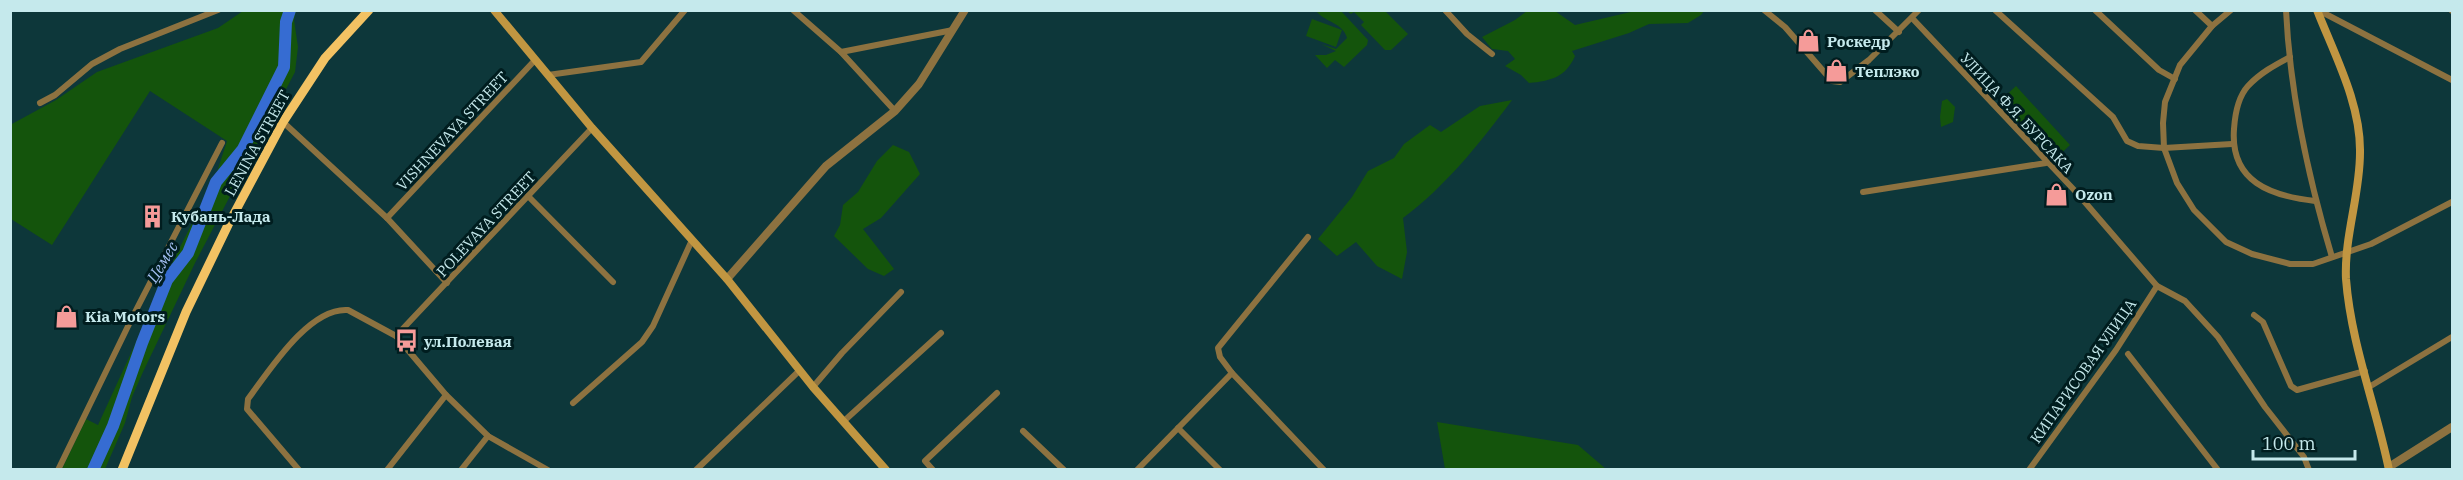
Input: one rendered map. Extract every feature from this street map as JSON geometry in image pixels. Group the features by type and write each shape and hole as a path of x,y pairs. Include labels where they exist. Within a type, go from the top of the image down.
{"highway":[{"name":"LENINA STREET","path":"122,470 186,312 228,225 283,122 325,58 369,10"}],"main road":[{"path":"494,10 592,128 727,279 813,387 886,470"},
{"path":"2318,10 2353,103 2359,129 2360,154 2347,251 2346,278 2351,320 2389,468"}],"street":[{"path":"40,103 55,95 92,64 120,49 218,10"},
{"path":"548,75 641,62 685,10"},
{"path":"793,10 841,52 895,111"},
{"path":"727,279 826,166 895,111 919,84 965,10"},
{"path":"1445,10 1467,34 1492,54"},
{"path":"1764,10 1785,27 1832,81 1840,82 1899,32 1919,10"},
{"path":"1875,10 1899,32"},
{"path":"1995,10 2113,117 2127,141 2138,146 2164,148 2232,144"},
{"path":"2095,10 2159,70 2175,79"},
{"path":"2195,10 2212,26"},
{"path":"2231,10 2212,26 2180,65 2165,102 2163,123 2164,148 2177,183 2194,210 2226,242 2252,254 2290,264 2313,264 2371,244 2452,202"},
{"path":"2286,10 2300,124 2315,201 2332,257"},
{"path":"2318,10 2452,80"},
{"name":"УЛИЦА Ф.Я. БУРСАКА","path":"1912,18 2046,163 2077,193 2157,286 2186,301 2218,337 2271,415 2304,457 2309,470"},
{"path":"841,52 953,30"},
{"path":"2290,57 2264,72 2247,87 2239,101 2232,144 2247,176 2256,183 2283,196 2315,201"},
{"name":"VISHNEVAYA STREET","path":"387,218 535,60"},
{"path":"283,122 387,218 447,283"},
{"name":"POLEVAYA STREET","path":"396,336 592,128"},
{"path":"58,470 132,318 222,143"},
{"path":"1863,192 2046,163"},
{"path":"528,196 614,282"},
{"path":"1308,237 1218,348 1220,357 1232,373 1324,470"},
{"path":"573,403 642,342 653,326 692,240"},
{"name":"КИПАРИСОВАЯ УЛИЦА","path":"2029,470 2116,350 2157,286"},
{"path":"813,387 842,352 901,292"},
{"path":"299,470 247,409 248,399 289,345 322,315 339,309 348,310 396,336 446,395 488,436 548,470"},
{"path":"2254,315 2263,322 2291,386 2297,390 2365,371"},
{"path":"844,421 941,333"},
{"path":"2369,387 2452,337"},
{"path":"2128,354 2218,470"},
{"path":"696,470 800,370"},
{"path":"1137,470 1232,373"},
{"path":"933,470 925,461 997,393"},
{"path":"387,470 446,395"},
{"path":"2389,468 2452,427"},
{"path":"1178,428 1220,470"},
{"path":"1023,431 1064,470"},
{"path":"461,470 488,436"}],"green space":[{"path":"1319,10 1341,11 1368,40 1367,45 1344,67 1335,60 1327,68 1315,55 1326,55 1336,51 1321,44 1336,49 1347,38 1342,29 1317,12"},
{"path":"243,11 296,11 294,20 298,47 295,72 195,263 132,397 125,423 105,469 62,469 86,419 98,425 175,257 215,178 227,141 150,91 52,245 11,219 10,125 56,100 97,72 218,28"},
{"path":"1347,11 1385,11 1408,34 1391,50 1385,50 1361,25 1364,22 1354,12 1351,14"},
{"path":"1527,11 1555,11 1575,25 1635,11 1704,11 1688,23 1649,24 1629,33 1572,51 1575,56 1571,63 1557,77 1529,83 1521,75 1505,66 1515,59 1508,51 1492,49 1482,37"},
{"path":"1312,19 1342,30 1336,47 1306,36"},
{"path":"2016,86 2070,145 2053,161 1999,102"},
{"path":"1947,99 1955,107 1953,122 1941,127 1942,101"},
{"path":"1512,100 1462,163 1403,218 1407,252 1402,279 1377,266 1356,242 1337,256 1318,239 1352,197 1368,171 1394,158 1404,144 1430,125 1441,132 1480,106"},
{"path":"893,145 909,152 920,174 881,218 863,229 894,269 884,276 868,269 834,236 840,225 843,205 858,192 877,161"},
{"path":"1437,422 1578,445 1606,469 1445,469"}],"waterway":[{"name":"Цемес","path":"93,470 113,426 167,280 188,253 216,182 243,149 284,67 286,22 290,10"}],"place":[{"name":"Роскедр","path":"1809,41"},
{"name":"Теплэко","path":"1837,71"},
{"name":"Ozon","path":"2057,194"},
{"name":"Кубань-Лада","path":"153,216"},
{"name":"Kia Motors","path":"67,316"},
{"name":"ул.Полевая","path":"406,341"}]}
